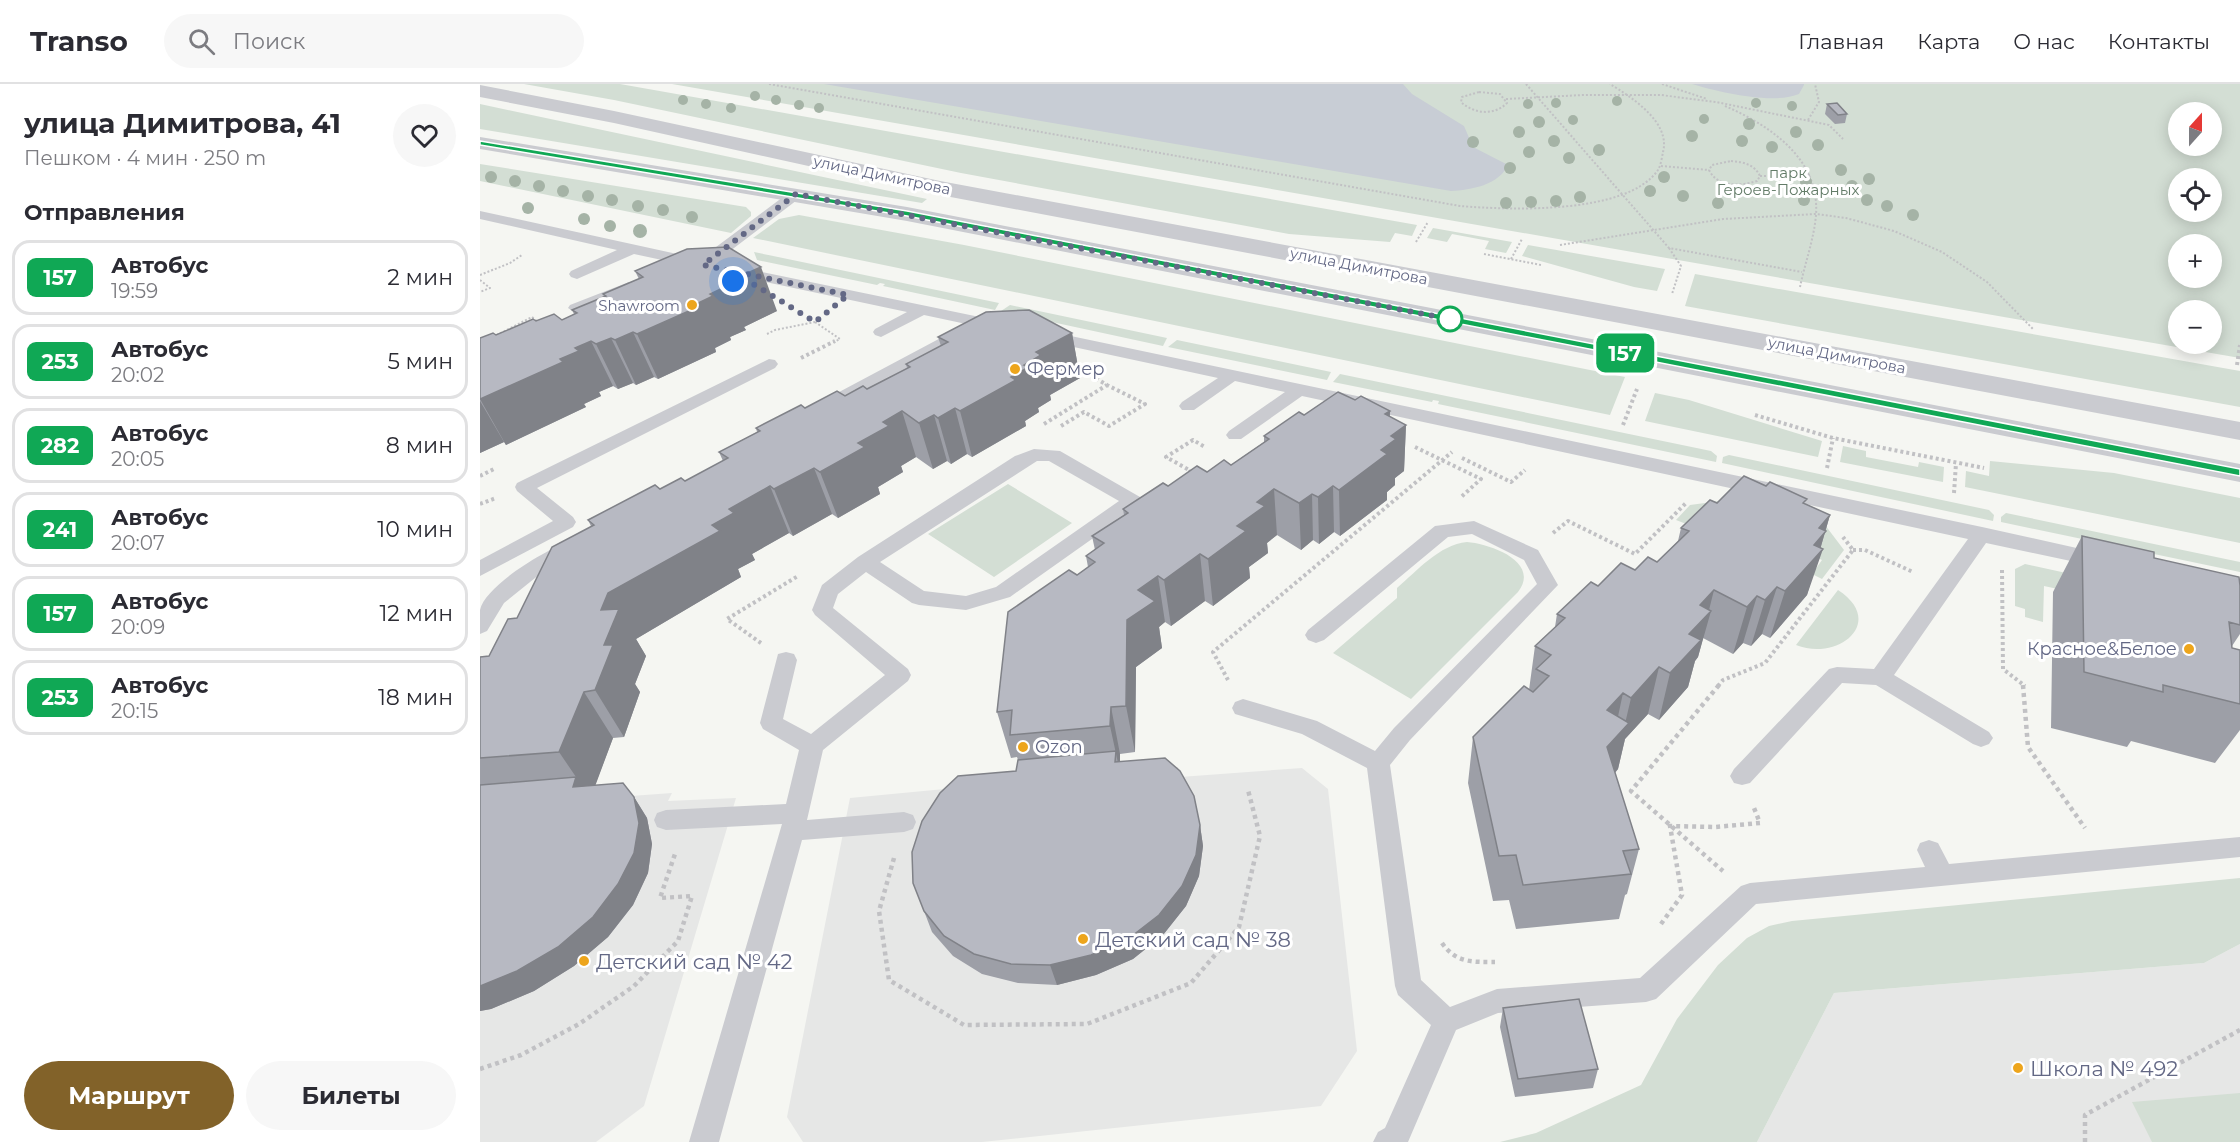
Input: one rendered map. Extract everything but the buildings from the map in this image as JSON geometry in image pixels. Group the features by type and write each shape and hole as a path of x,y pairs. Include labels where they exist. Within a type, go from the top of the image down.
{"street":[{"name":"улица Димитрова","path":"480,92 614,117 940,188 2240,431"},
{"name":"улица Димитрова","path":"480,143 796,194 2240,473"}],"lane":[{"path":"671,274 703,265 796,194"},
{"path":"480,215 703,265 1480,428 1571,454 1714,477 2113,563"},
{"path":"577,274 632,249"},
{"path":"576,308 639,283"},
{"path":"881,332 922,310"},
{"path":"813,414 979,322"},
{"path":"480,569 566,522 524,487 769,364"},
{"path":"1188,406 1232,376"},
{"path":"1235,435 1299,390"},
{"path":"704,1142 794,822 813,746 900,675 822,610 829,590 866,562 1022,460 1034,455 1053,455 1133,501 1003,592 966,603 919,598 866,562"},
{"path":"1316,635 1442,531 1474,526 1531,555 1548,585 1402,734 1378,763 1408,986 1446,1021"},
{"path":"1880,677 1982,534"},
{"path":"480,626 497,598 533,569 585,540"},
{"path":"786,660 771,723 813,746"},
{"path":"1742,776 1837,675 1880,677 1981,738"},
{"path":"1243,708 1309,727 1378,763"},
{"path":"666,820 904,822"},
{"path":"1388,1142 1395,1138 1446,1021 1497,1001 1646,990 1750,894 2240,847"},
{"path":"1929,850 1942,876"}],"path":[{"path":"769,84 1460,206 1508,209 1588,204 1621,194 1643,183 1662,166 1665,158 1664,135 1647,113 1627,94 1610,84"},
{"path":"1526,84 1669,248 1681,266 1670,299"},
{"path":"1662,84 1741,112 1778,137 1797,154 1812,175 1816,192 1816,214 1800,287"},
{"path":"1808,120 1819,102 1815,84"},
{"path":"1506,99 1508,103 1504,108 1495,111 1473,110 1461,102 1462,97 1469,93 1479,92 1500,94 1506,99 1627,94 1661,95 1716,102 1829,124 1843,139"},
{"path":"1731,161 1752,166 1759,170 1761,176 1750,184 1727,183 1710,175 1709,170 1712,165 1731,161"},
{"path":"1662,166 1709,170"},
{"path":"1761,176 1812,175"},
{"path":"1560,245 1723,219 1816,214 1846,218 1894,231 1942,252 1987,282 2033,329"},
{"path":"1416,242 1428,222"},
{"path":"1511,259 1522,238"},
{"path":"1669,248 1802,272"},
{"path":"480,280 490,288 480,292"},
{"path":"815,322 848,295"},
{"path":"792,353 801,358 840,339 805,316"},
{"path":"491,338 532,317 547,328"},
{"path":"2237,365 2240,345"},
{"path":"1080,414 1084,412 1109,426 1145,404 1107,385"},
{"path":"1623,425 1637,389"},
{"path":"1745,412 1833,438 1984,468"},
{"path":"1243,708 1213,652 1480,428"},
{"path":"1827,468 1833,438"},
{"path":"1188,473 1191,471 1166,457 1193,440 1211,450"},
{"path":"1411,445 1481,479 1479,482"},
{"path":"1954,493 1956,463"},
{"path":"1563,524 1568,521 1635,554 1692,497 1711,493 1714,477"},
{"path":"1841,534 1853,549 1864,550 1922,576"},
{"path":"1982,534 2010,560 2002,566 2003,669 2025,686 2028,747 2107,860"},
{"path":"1750,894 1631,791 1723,680 1765,663 1853,549"},
{"path":"904,822 879,911 889,980 964,1025 1087,1024 1191,983 1239,927 1260,836 1248,790"},
{"path":"480,1069 521,1055 579,1024 634,987 678,941 692,896 660,898 681,838 666,820"},
{"path":"1670,826 1715,827 1760,823"},
{"path":"1656,930 1682,895 1670,826"},
{"path":"1437,935 1449,956 1464,962 1507,962"},
{"path":"2085,1142 2085,1115 2240,1030"}],"shaded area":[{"path":"824,84 1403,84 1412,94 1464,126 1473,147 1508,165 1504,172 1491,182 1475,188 1451,191"},
{"path":"1692,84 1804,85 1799,94 1788,97 1761,98 1730,94"},
{"name":"Детский сад № 38","path":"1178,767 1180,777 1302,768 1328,789 1357,1051 1321,1106 982,1142 803,1142 787,1117 850,798"},
{"name":"Детский сад № 42","path":"672,793 668,801 736,798 644,1106 596,1142 480,1142 480,807"},
{"name":"Школа № 492","path":"2240,944 2240,1142 1757,1142 1834,993 2204,963"}],"green space":[{"path":"524,84 620,84 1417,225 1412,236 1395,233 1390,242 1289,234 961,173 614,100"},
{"name":"парк Героев-Пожарных","path":"672,84 2240,84 2240,358 2217,354 2222,354 2222,300 2168,300 2168,345"},
{"path":"480,104 927,199 922,203 480,129"},
{"path":"480,164 746,207 751,212 751,216 731,233 480,181"},
{"path":"799,215 964,245 1625,377 1610,415 753,238 779,219"},
{"path":"1433,228 1512,242 1506,253 1485,249 1489,241 1452,234 1447,242 1427,238"},
{"path":"1528,245 1665,269 1657,291 1634,287 1522,256"},
{"path":"754,252 999,303 995,310 883,286 885,284 877,285 757,260"},
{"path":"1695,274 2240,371 2240,407 1685,306"},
{"path":"1010,305 1167,338 1163,346 1001,311"},
{"path":"1177,340 1331,372 1327,380 1168,347"},
{"path":"1340,374 1711,451 1717,456 1716,462 1438,404 1439,401 1433,400 1432,402 1333,382"},
{"path":"1655,393 1689,400 1822,441 1818,457 1645,421"},
{"path":"1843,446 1866,451 1866,457 1918,467 1919,462 1944,467 1943,482 1840,462"},
{"path":"1729,455 1989,510 1994,515 1993,521 1722,463 1723,457"},
{"path":"1990,461 2114,473 2240,498 2240,543 1965,487 1966,471 1989,476"},
{"path":"1008,484 1072,523 994,577 928,534"},
{"path":"1727,500 1822,521 1844,550 1822,579 1812,574 1822,560 1729,517 1712,534 1676,520 1690,505"},
{"path":"2006,513 2240,562 2240,572 2001,522 2001,517"},
{"path":"1467,542 1488,546 1510,556 1523,572 1523,581 1518,592 1411,699 1333,653 1397,598 1397,588 1429,559 1447,548"},
{"path":"2025,564 2144,590 2155,610 2044,586 2043,622 2025,617 2025,609 2015,606 2015,569"},
{"path":"1838,590 1852,602 1858,614 1857,626 1851,636 1841,644 1827,648 1812,649 1796,645"},
{"path":"2240,878 2240,944 2204,963 1834,993 1757,1142 1500,1142 1536,1133 1641,1085 1677,1019 1718,965 1747,938 1769,926 1792,921"},
{"path":"2240,1093 2240,1142 2152,1142 2132,1102"}],"bus line":[{"name":"157","path":"480,143 907,214 2240,473"}],"place":[{"name":"Shawroom","path":"692,305"},
{"name":"Фермер","path":"1015,369"},
{"name":"Красное&Белое","path":"2189,649"},
{"name":"Ozon","path":"1023,747"},
{"name":"Детский сад № 38","path":"1083,939"},
{"name":"Детский сад № 42","path":"584,961"},
{"name":"Школа № 492","path":"2018,1068"}],"route":[{"path":"733,281 755,285 815,322 848,295 703,265 796,194 1450,319"}]}
